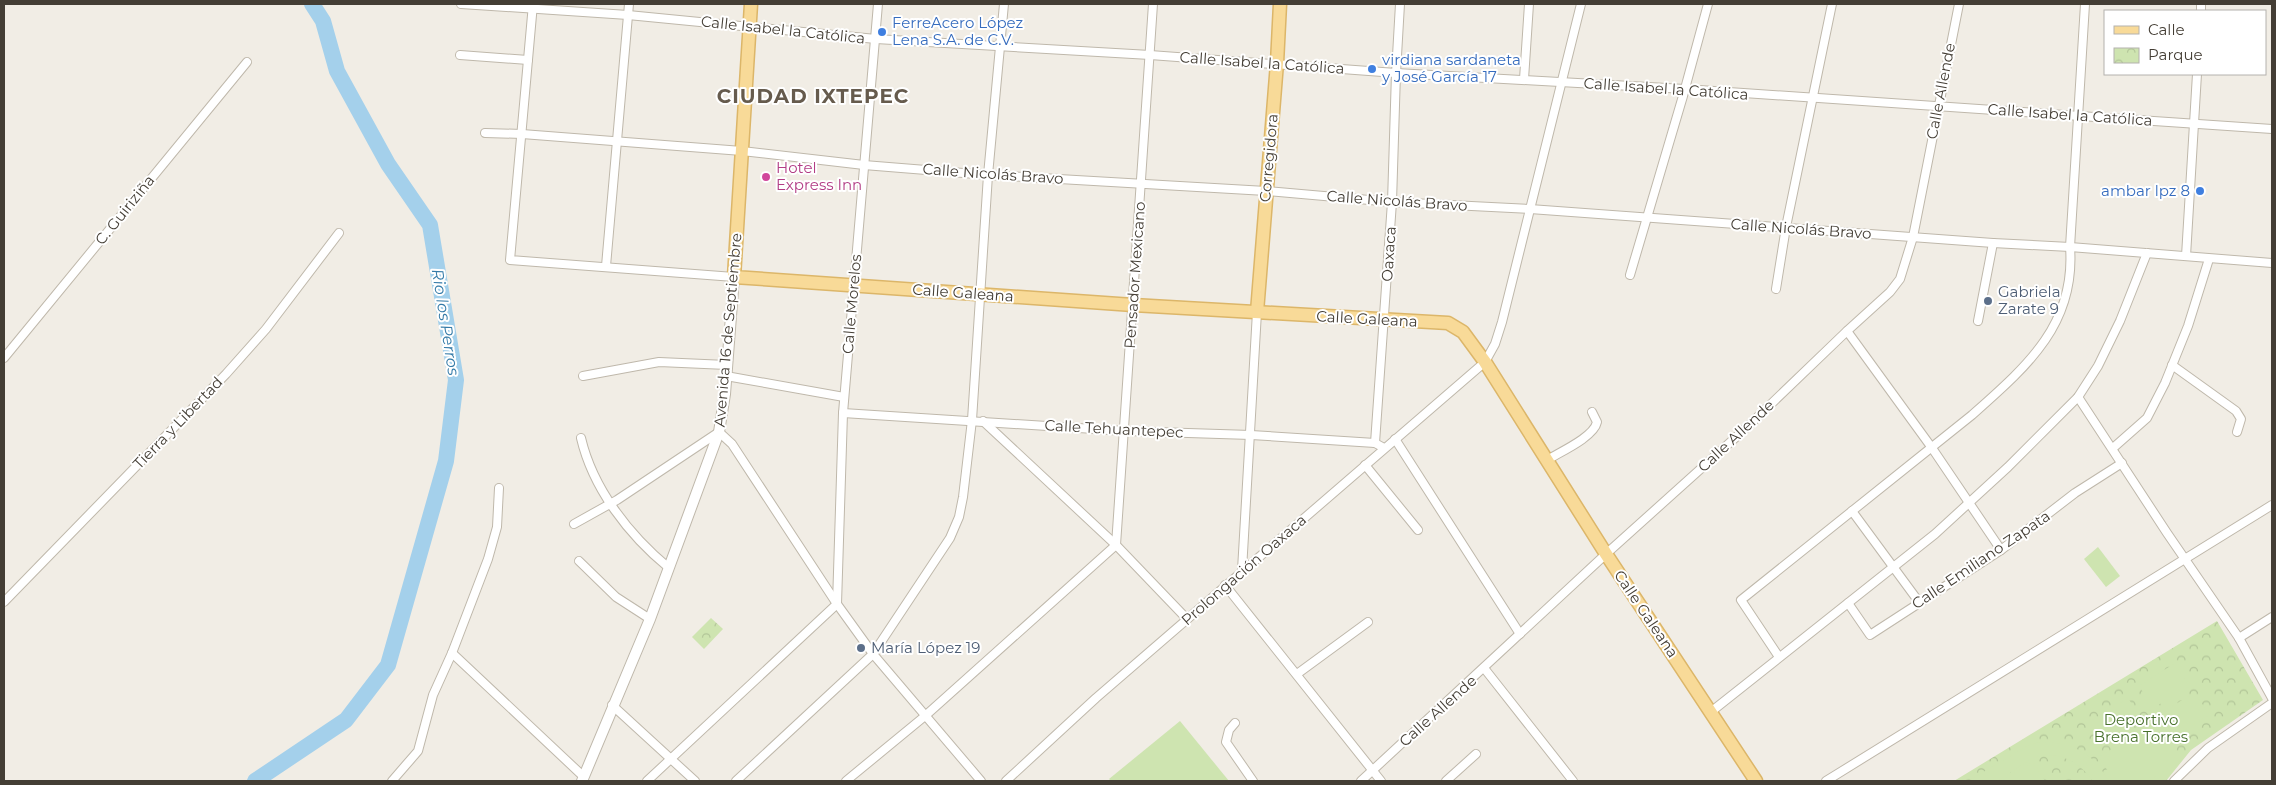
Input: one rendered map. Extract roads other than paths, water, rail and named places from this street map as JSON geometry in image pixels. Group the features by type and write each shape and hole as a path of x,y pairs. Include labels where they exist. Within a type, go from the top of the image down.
{"main road":[{"name":"Avenida 16 de Septiembre","path":"734,276 751,4"},
{"name":"Corregidora","path":"1257,312 1280,4"},
{"name":"Calle Galeana","path":"734,276 1133,306 1448,323 1463,332 1485,362 1606,554 1712,711 1756,781"}],"street":[{"name":"Calle Isabel la Católica","path":"461,4 533,6 876,39 1000,48 1150,54 1396,73 1685,89 2272,130"},
{"path":"606,266 629,4"},
{"name":"Calle Morelos","path":"837,604 844,397 878,4"},
{"path":"736,781 872,654 950,538 959,517 972,420 988,175 1004,4"},
{"name":"Pensador Mexicano","path":"1116,545 1154,4"},
{"name":"Oaxaca","path":"1375,444 1392,202 1400,4"},
{"path":"1524,79 1529,4"},
{"path":"1485,362 1495,344 1502,322 1581,4"},
{"path":"1630,275 1708,4"},
{"path":"1776,289 1786,227 1832,4"},
{"name":"Calle Allende","path":"1361,781 1606,554 1746,429 1890,292 1900,279 1914,237 1959,4"},
{"path":"1779,657 1742,600 1932,448 2008,383 2045,342 2060,315 2068,292 2072,270 2070,247 2084,4"},
{"path":"533,6 510,260 734,276"},
{"path":"460,55 528,60"},
{"name":"C. Guiriziña","path":"4,358 246,62"},
{"path":"2186,256 2197,75"},
{"name":"Calle Nicolás Bravo","path":"485,133 522,134 742,151 864,165 988,175 1142,183 1392,202 1530,209 2272,263"},
{"name":"Tierra y Libertad","path":"4,602 226,374 266,329 339,233"},
{"path":"1978,321 1993,243"},
{"path":"1712,711 1935,534 2008,467 2078,397 2098,366 2120,321 2147,254"},
{"path":"2113,448 2147,418 2165,383 2188,326 2209,259"},
{"name":"Avenida 16 de Septiembre","path":"583,779 650,619 719,432 726,376 734,276"},
{"path":"1242,570 1257,312"},
{"path":"1847,331 1932,448 2001,550"},
{"path":"583,376 659,362 727,365"},
{"name":"Prolongación Oaxaca","path":"1006,781 1096,698 1242,570 1485,362"},
{"path":"2172,365 2236,410 2242,420 2237,432"},
{"path":"726,376 844,397"},
{"path":"2078,397 2239,638 2272,698"},
{"path":"1547,460 1596,428 1597,422 1592,412"},
{"name":"Calle Tehuantepec","path":"843,413 1125,431 1251,435 1375,444 1384,448"},
{"path":"983,421 1116,545 1187,619"},
{"path":"574,524 610,504 719,432 732,444 872,654 981,781"},
{"path":"581,438 589,464 610,504 652,552 669,568"},
{"path":"1395,439 1520,634"},
{"name":"Calle Emiliano Zapata","path":"1848,603 1870,635 2001,550 2075,494 2122,463"},
{"path":"1365,465 1418,530"},
{"path":"392,781 418,751 433,695 452,653 488,559 497,527 499,488"},
{"path":"1826,781 2272,505"},
{"path":"1852,511 1919,602"},
{"path":"846,781 925,716 1116,545"},
{"path":"579,561 616,597 650,619"},
{"path":"1225,585 1382,781"},
{"path":"647,781 837,604"},
{"path":"2239,638 2272,617"},
{"path":"1297,674 1368,622"},
{"path":"452,653 583,779"},
{"path":"1484,668 1573,781"},
{"path":"2174,781 2208,748 2272,703"},
{"path":"612,706 695,781"},
{"path":"1235,723 1228,730 1226,742 1252,781"},
{"path":"1446,781 1476,754"}],"waterway":[{"name":"Rio los Perros","path":"255,781 346,720 388,665 446,461 456,380 430,225 388,164 337,71 323,21 312,4"}],"place":[{"name":"FerreAcero López Lena S.A. de C.V.","path":"882,32"},
{"name":"virdiana sardaneta y José García 17","path":"1372,69"},
{"name":"Hotel Express Inn","path":"766,177"},
{"name":"ambar lpz 8","path":"2200,191"},
{"name":"Gabriela Zarate 9","path":"1988,301"},
{"name":"María López 19","path":"861,648"}],"district":[{"name":"CIUDAD IXTEPEC","path":"813,96"}],"park label":[{"name":"Deportivo Brena Torres","path":"2141,728"}]}
